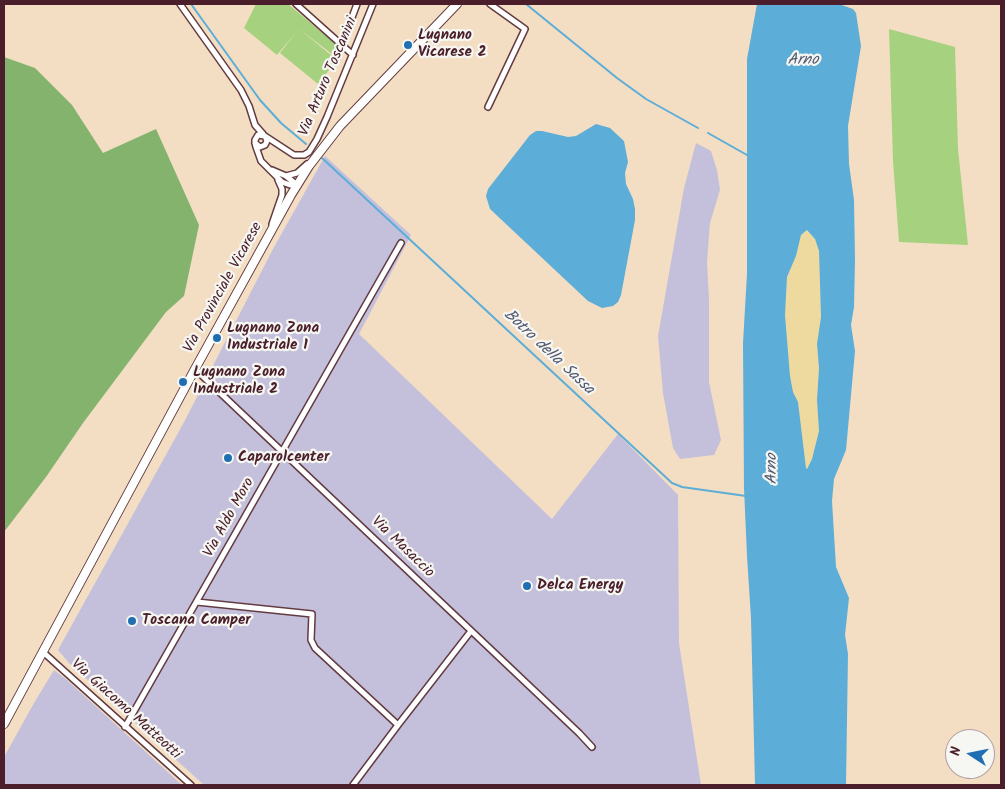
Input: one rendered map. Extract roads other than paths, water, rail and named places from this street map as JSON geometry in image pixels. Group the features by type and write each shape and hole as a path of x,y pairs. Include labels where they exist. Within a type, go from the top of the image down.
{"main road":[{"name":"Via Provinciale Vicarese","path":"4,724 195,369 297,185 340,126 458,4"}],"street":[{"path":"180,4 241,90 255,125 255,140 261,161 281,184 282,195 269,234"},
{"path":"296,4 353,55"},
{"path":"342,44 357,4"},
{"name":"Via Arturo Toscanini","path":"275,144 294,155 304,155 309,152 317,139 373,4"},
{"path":"488,107 524,29 490,4"},
{"path":"255,125 275,144"},
{"path":"255,140 258,135 264,135"},
{"path":"259,156 267,141 264,135"},
{"path":"255,140 258,146 275,144"},
{"path":"286,176 300,171 323,147"},
{"path":"268,168 286,176 297,185"},
{"path":"276,177 286,184 297,185"},
{"name":"Via Aldo Moro","path":"125,727 401,243"},
{"name":"Via Masaccio","path":"195,369 592,747"},
{"path":"198,602 312,614 311,640 315,648 398,725"},
{"path":"353,785 471,631"},
{"name":"Via Giacomo Matteotti","path":"43,652 191,785"}],"water":[{"name":"Arno","path":"757,4 839,4 853,9 856,13 861,46 848,126 849,164 854,200 854,307 851,325 855,351 846,450 834,479 832,501 836,567 849,598 845,635 848,654 846,785 755,785 751,618 744,488 743,343 747,274 747,59","holes":["807,230 815,239 819,251 821,317 817,344 819,431 812,459 807,469 798,402 793,392 790,376 785,315 787,277 796,256 801,235"]},
{"path":"596,124 610,128 624,141 628,162 625,173 626,184 633,199 635,209 635,220 621,295 618,302 613,306 602,308 588,301 490,209 486,196 488,189 530,135 536,131 568,137 576,136"}],"waterway":[{"name":"Botro della Sassa","path":"191,4 260,100 281,123 306,144"},
{"path":"526,4 617,78 646,99 698,128"},
{"path":"708,133 747,155"},
{"name":"Botro della Sassa","path":"322,158 672,483 682,487 746,496"}],"place":[{"name":"Lugnano Vicarese 2","path":"408,45"},
{"name":"Lugnano Zona Industriale 1","path":"217,338"},
{"name":"Lugnano Zona Industriale 2","path":"183,382"},
{"name":"Caparolcenter","path":"228,458"},
{"name":"Delca Energy","path":"527,586"},
{"name":"Toscana Camper","path":"132,621"}]}
